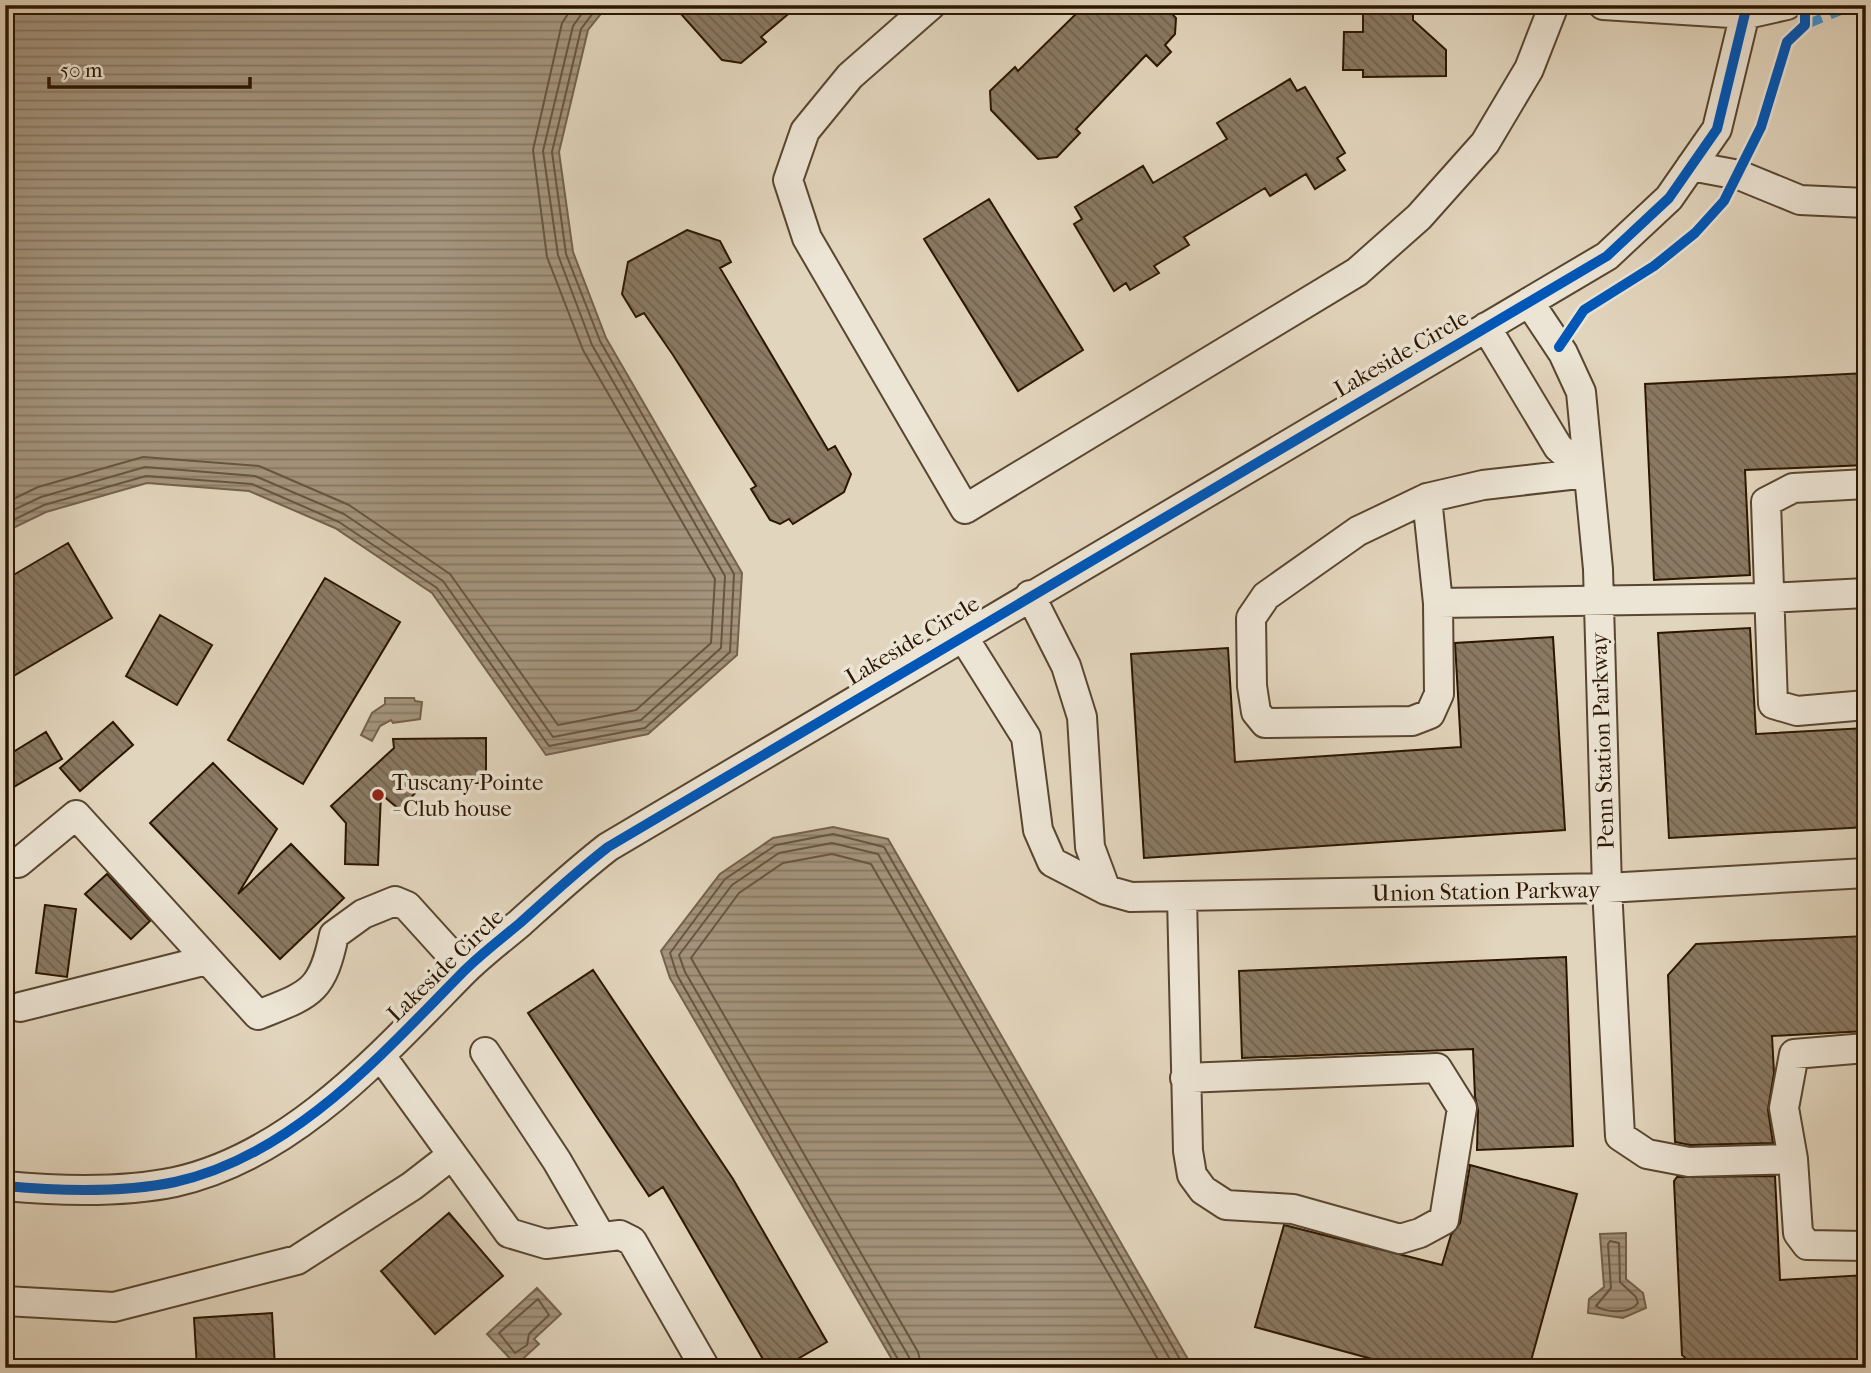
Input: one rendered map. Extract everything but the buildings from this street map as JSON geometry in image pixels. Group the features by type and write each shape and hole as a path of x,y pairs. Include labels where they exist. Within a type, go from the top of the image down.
{"street":[{"path":"931,5 842,85 805,131 788,180 807,238 965,509 1357,272 1419,217 1486,143 1529,69 1554,5"},
{"path":"1603,5 1747,10 1787,5"},
{"name":"Lakeside Circle","path":"5,1186 104,1189 175,1182 244,1157 308,1117 381,1056 465,970 566,879 608,847 962,635 1607,256 1669,198 1717,129 1747,10"},
{"path":"1691,166 1738,175 1800,200 1866,203"},
{"name":"Penn Station Parkway","path":"1529,302 1563,353 1581,392 1598,569 1607,888 1620,1136 1647,1154 1689,1162 1793,1159"},
{"path":"1486,327 1558,447 1587,473"},
{"path":"1427,498 1438,603 1439,694 1430,714 1412,721 1265,723 1256,712 1252,686 1251,618 1265,596 1319,555 1392,512 1427,498 1483,485 1587,473"},
{"path":"1866,484 1793,488 1766,502 1773,704 1797,711 1866,705"},
{"path":"1438,603 1769,598 1866,593"},
{"path":"1030,595 1066,666 1082,717 1090,847 1107,890"},
{"name":"Union Station Parkway","path":"962,635 1026,737 1038,830 1052,862 1107,890 1131,897 1607,888 1866,873"},
{"path":"5,862 18,863 76,815 258,1015 304,996 327,970 334,935 363,914 395,901 408,906 465,970"},
{"path":"1182,898 1185,1078 1192,1175 1203,1189 1226,1205 1293,1209 1400,1239 1420,1233 1444,1220 1462,1108 1437,1068 1185,1078"},
{"path":"20,1007 208,960"},
{"path":"1866,1048 1794,1054 1784,1108 1793,1159 1798,1233 1807,1245 1866,1246"},
{"path":"485,1052 557,1161 601,1237"},
{"path":"381,1056 509,1233 546,1244 620,1235 632,1241 705,1368"},
{"path":"5,1301 114,1307 297,1260 412,1186 452,1155"}],"water":[{"path":"5,5 608,5 588,30 559,152 573,252 606,338 742,573 737,655 648,734 546,755 432,593 335,528 249,491 147,483 46,512 5,532"},
{"path":"385,698 414,698 415,701 422,702 420,719 393,723 391,720 380,726 372,741 361,735 372,713 385,704"},
{"path":"833,827 888,839 1193,1368 897,1368 670,978 661,951 720,874 773,838"},
{"path":"1626,1233 1626,1279 1643,1293 1646,1308 1623,1318 1588,1313 1589,1299 1604,1287 1600,1234"},
{"path":"537,1288 561,1314 534,1339 539,1344 516,1365 487,1334"}],"marked path":[{"path":"1805,25 1854,5"}],"cycle path":[{"path":"5,1186 90,1190 155,1186 218,1169 258,1150 297,1126 333,1098 477,959 608,847 1607,256 1669,198 1717,129 1747,5"},
{"path":"1559,347 1584,310 1654,266 1695,233 1724,201 1761,127 1787,42 1805,25 1805,5"}],"place":[{"name":"Tuscany Pointe - Club house","path":"378,795"}]}
